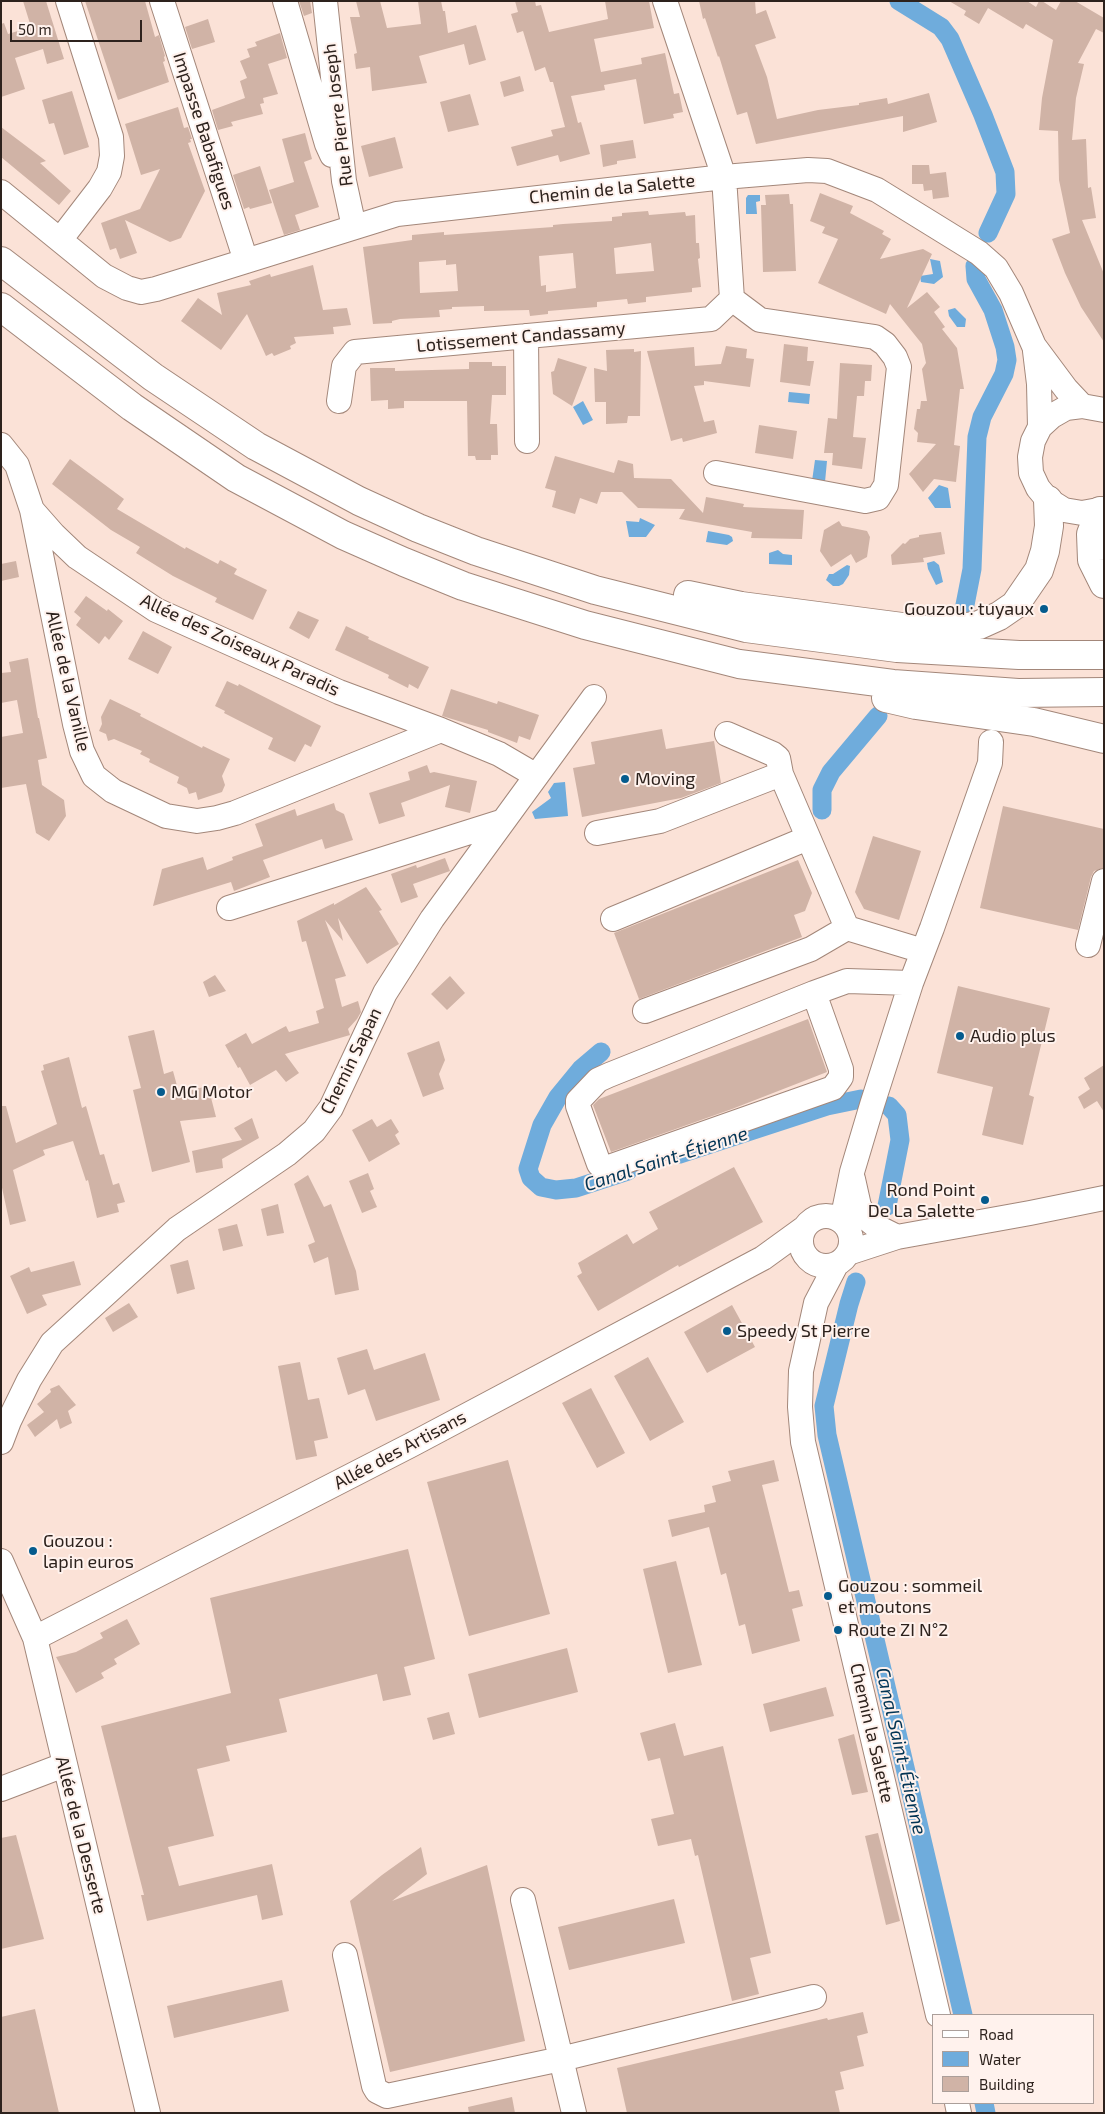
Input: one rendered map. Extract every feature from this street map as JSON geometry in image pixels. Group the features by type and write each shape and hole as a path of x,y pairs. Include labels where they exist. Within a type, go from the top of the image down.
{"highway":[{"path":"1,261 153,377 256,446 359,501 418,528 476,551 595,590 746,628 897,648 1019,656 1104,654"},
{"path":"1,307 132,407 236,478 343,535 404,562 522,606 585,626 916,705 1034,722 1104,739"},
{"path":"476,551 740,606 925,630 955,629 979,625 999,616 1015,605 1028,587 1039,570 1045,551 1048,526 1048,500"},
{"path":"1102,510 1090,534 1092,560 1104,584"},
{"path":"739,664 893,684 1018,692 1104,692"}],"street":[{"path":"1,192 60,240 100,188 108,172 112,156 111,137 68,1"},
{"name":"Impasse Babafigues","path":"162,1 246,261"},
{"path":"285,1 326,144 344,182"},
{"name":"Rue Pierre Joseph","path":"325,1 344,182 354,227"},
{"path":"665,1 724,177 732,299 760,320 875,337 885,344 895,357 899,367 886,485 878,498 865,501 716,473"},
{"name":"Chemin de la Salette","path":"60,240 104,276 126,288 141,292 156,289 397,214 724,177 808,170 827,171 876,190 979,253 996,268 1011,293 1034,346 1061,383 1097,405"},
{"name":"Lotissement Candassamy","path":"339,401 344,366 355,352 711,319 732,299"},
{"path":"526,336 527,441"},
{"name":"Chemin de la Salette","path":"1034,346 1039,384 1040,427"},
{"path":"1097,405 1066,408 1052,416 1040,427 1033,441 1030,457 1031,473 1038,488 1048,500 1064,510 1082,514 1102,510"},
{"name":"Allée des Zoiseaux Paradis","path":"1,445 17,465 32,510 54,535 77,557 156,610 339,692 442,730 499,754 535,775"},
{"name":"Allée de la Vanille","path":"32,510 80,742 94,776 113,791 166,816 197,821 217,818 235,813 442,730"},
{"name":"Chemin Sapan","path":"1,1442 29,1380 52,1344 177,1229 287,1154 314,1131 331,1108 385,993 432,919 535,775 594,697"},
{"path":"726,734 773,754 778,758 781,774 847,928"},
{"path":"829,1224 852,1172 911,983 990,763 992,742"},
{"path":"597,833 660,821 781,774"},
{"path":"229,908 501,822"},
{"path":"613,918 808,838"},
{"path":"1088,945 1104,881"},
{"path":"645,1011 810,949 847,928 923,951"},
{"path":"814,994 842,1069 841,1077 833,1088 609,1167 602,1167 599,1164 578,1106 578,1100 598,1080 814,994 847,981 911,983"},
{"path":"852,1172 859,1206 866,1218 877,1227 897,1237"},
{"path":"842,1259 897,1237 1030,1214 1104,1198"},
{"path":"829,1224 897,1237"},
{"path":"829,1224 851,1246 842,1259"},
{"name":"Allée des Artisans","path":"35,1638 411,1445 829,1224"},
{"name":"Chemin la Salette","path":"816,1302 807,1258 801,1243 829,1224"},
{"name":"Allée des Artisans","path":"763,1258 807,1258 822,1266 842,1259"},
{"name":"Chemin la Salette","path":"842,1259 816,1302 801,1371 800,1407 804,1442 938,2014"},
{"name":"Allée de la Desserte","path":"1,1561 35,1638 148,2113"},
{"path":"1,1789 64,1765"},
{"path":"523,1900 574,2113"},
{"path":"345,1955 374,2086 382,2095 387,2096 561,2059 814,1997"}],"water":[{"path":"748,195 760,195 760,201 756,202 757,214 746,214 746,198"},
{"path":"930,259 940,261 943,277 934,284 921,282 920,276 933,274"},
{"path":"955,308 966,319 965,327 957,327 949,316 948,310"},
{"path":"789,392 810,394 809,404 788,402"},
{"path":"583,401 593,420 583,425 573,407"},
{"path":"815,460 827,461 825,482 812,481"},
{"path":"939,485 948,488 951,508 935,508 928,498"},
{"path":"640,518 655,525 646,537 629,537 626,521 639,522"},
{"path":"708,531 729,535 733,541 727,545 706,542"},
{"path":"778,550 783,554 792,555 792,565 769,564 769,553"},
{"path":"934,561 939,565 943,582 936,585 927,563"},
{"path":"847,565 850,566 849,575 843,584 833,586 826,580 829,574 833,574"},
{"path":"565,782 568,816 535,819 532,812 551,798 548,792 554,783"}],"building":[{"path":"23,1 46,1 64,59 47,64 43,49 15,58 25,89 1,97 1,24 4,23 8,34 31,27"},
{"path":"85,1 145,1 155,37 159,35 165,56 165,61 163,62 169,82 118,100"},
{"path":"299,1 310,1 312,13 304,16"},
{"path":"356,1 380,1 387,28 421,24 418,1 441,1 443,11 445,11 448,33 476,25 486,60 469,65 464,44 419,56 427,83 372,91 370,67 356,69 354,54 357,53 350,17 360,17"},
{"path":"515,1 535,1 536,6 541,5 549,32 608,19 605,1 649,1 654,28 594,39 601,72 642,64 641,58 665,53 674,94 679,93 683,112 673,114 674,118 644,124 636,79 604,85 605,90 571,96 578,123 581,122 590,154 560,162 558,155 517,166 511,147 553,136 551,130 565,127 553,82 550,82 545,67 535,71 523,31 517,33 511,14 518,12"},
{"path":"699,1 755,1 756,14 766,10 776,38 755,45 767,77 777,119 818,110 859,105 859,103 887,98 888,104 929,93 937,122 903,132 903,116 756,144 747,112 737,115 719,56 705,18 703,19"},
{"path":"949,1 1027,1 1036,7 1039,1 1042,1 1056,10 1061,1 1075,1 1104,18 1104,33 1096,29 1078,63 1084,64 1076,98 1072,140 1086,139 1088,188 1091,187 1096,218 1082,220 1104,274 1104,342 1081,307 1052,239 1070,233 1059,180 1058,131 1039,130 1042,98 1053,40 1026,24 1023,29 988,8 979,24 964,15 966,11"},
{"path":"208,19 215,42 192,49 185,27"},
{"path":"280,33 287,58 268,64 278,94 263,98 264,103 260,104 263,114 231,122 233,126 218,130 212,110 245,98 240,81 247,78 240,61 250,57 247,49 257,46 255,42"},
{"path":"520,76 524,91 504,97 500,82"},
{"path":"72,91 89,147 64,155 54,123 49,124 42,100"},
{"path":"470,94 479,125 448,132 440,102"},
{"path":"178,107 184,128 188,127 192,139 188,143 205,191 181,238 170,242 125,220 137,253 120,259 116,248 110,250 101,223 140,209 160,169 141,175 125,124"},
{"path":"1,127 46,161 40,163 71,191 59,205 1,157"},
{"path":"305,133 312,159 304,162 319,207 295,215 300,230 284,235 269,190 294,182 282,139"},
{"path":"395,137 403,168 369,177 361,146"},
{"path":"633,140 636,158 617,161 617,164 603,167 600,145"},
{"path":"912,165 929,165 930,174 946,172 949,197 933,199 932,190 924,191 923,184 912,184"},
{"path":"260,166 272,203 244,209 233,175"},
{"path":"820,193 853,206 850,213 884,231 882,234 891,239 880,259 923,249 932,254 907,308 927,292 940,307 934,312 945,327 942,329 957,348 964,389 960,389 954,445 960,446 956,482 934,479 923,492 909,474 936,444 917,442 918,433 914,429 917,409 920,409 921,401 927,401 922,369 926,363 922,344 890,304 886,314 818,283 838,239 822,233 825,227 810,221"},
{"path":"789,194 790,204 793,204 796,271 763,272 761,205 766,205 765,195"},
{"path":"648,211 649,215 685,212 686,216 695,215 696,243 699,243 700,258 698,259 701,287 692,288 692,292 646,297 646,302 628,304 627,299 597,302 597,307 548,311 548,314 530,316 529,310 484,311 484,306 452,307 452,309 439,310 440,317 400,319 392,321 392,323 373,324 363,247 412,240 412,235 444,232 444,235 612,221 612,217 622,216 622,213","holes":["651,243 654,271 616,274 614,248","573,253 576,288 546,292 546,285 541,286 539,256","446,260 446,265 456,264 458,291 420,293 419,262"]},
{"path":"313,265 323,310 347,308 351,325 333,327 334,334 294,337 296,343 290,346 291,349 274,356 272,353 266,356 247,314 221,350 181,321 198,298 222,315 217,293 251,285 249,281 270,274 271,277"},
{"path":"784,344 808,347 807,361 814,361 810,386 780,382"},
{"path":"726,346 747,349 746,358 754,359 750,387 704,381 704,385 694,386 704,422 714,420 717,433 683,442 682,438 671,441 647,351 694,347 695,366 721,364"},
{"path":"634,349 634,352 641,351 640,416 628,416 627,423 606,424 606,402 595,402 594,368 607,371 606,350"},
{"path":"558,358 587,367 572,406 553,394 551,372 554,371"},
{"path":"469,362 492,362 492,366 506,366 506,395 492,395 490,424 497,424 498,455 491,455 491,460 476,460 475,456 468,456 467,401 404,401 404,408 388,409 388,400 371,401 370,368 395,368 395,371 469,369"},
{"path":"840,363 872,365 871,381 865,381 864,396 857,396 853,437 866,438 862,469 832,465 833,453 824,453 828,418 837,419"},
{"path":"759,425 797,431 793,459 755,453"},
{"path":"555,456 614,473 618,460 633,464 634,478 671,479 703,513 706,497 744,504 743,507 804,510 802,539 751,538 752,532 679,519 685,509 638,508 622,492 601,492 597,504 580,498 575,514 552,507 556,491 545,488"},
{"path":"70,459 124,499 117,509 185,549 186,547 218,564 220,560 237,569 234,574 267,590 253,620 215,602 217,598 173,576 136,553 140,547 111,530 52,484"},
{"path":"839,521 842,526 867,531 870,537 867,557 856,563 851,554 831,567 820,551 824,530"},
{"path":"941,532 945,554 923,558 924,562 892,565 891,555 903,543 905,544 910,539 919,537 919,535"},
{"path":"16,561 19,577 1,581 1,564"},
{"path":"86,596 107,611 108,609 123,621 109,640 105,636 99,644 76,625 81,618 74,612"},
{"path":"298,611 319,620 309,639 289,628"},
{"path":"346,626 369,637 368,639 429,667 418,689 409,684 408,688 388,678 389,675 335,650"},
{"path":"143,631 172,647 158,674 128,659"},
{"path":"28,658 47,758 38,760 42,785 64,800 66,816 49,841 36,833 26,784 1,788 1,737 23,733 17,700 1,703 1,673 11,672 9,662"},
{"path":"227,681 238,686 239,684 321,726 311,747 305,744 295,762 268,749 273,738 224,713 225,711 215,706"},
{"path":"451,689 497,704 498,701 539,715 530,740 519,736 517,743 488,732 488,730 442,716"},
{"path":"110,699 202,748 203,746 230,759 222,776 225,785 222,792 198,800 196,792 189,794 187,788 177,783 179,777 149,762 150,759 140,754 142,751 114,739 108,741 106,734 99,731 102,724 101,717"},
{"path":"662,729 666,749 714,741 721,783 681,798 582,817 573,768 595,764 591,742"},
{"path":"427,765 430,773 434,772 477,781 470,813 445,807 450,785 401,803 405,816 379,824 369,793 410,780 408,772"},
{"path":"334,803 336,810 344,814 353,840 325,849 322,839 263,860 270,877 234,891 231,882 153,906 162,869 203,857 207,870 233,860 232,857 263,846 255,824 295,809 297,816"},
{"path":"1003,806 1104,829 1103,868 1094,871 1091,877 1078,930 980,908"},
{"path":"873,836 921,851 899,920 864,909 855,892"},
{"path":"445,858 450,871 413,884 418,897 401,903 391,874 416,865 417,868"},
{"path":"798,860 812,893 805,911 794,915 802,937 639,999 614,933"},
{"path":"366,887 382,910 379,911 399,944 367,964 338,918 343,941 325,920 346,976 335,979 342,1007 358,1001 361,1012 348,1029 350,1035 285,1054 299,1073 286,1082 276,1070 250,1085 225,1045 246,1033 252,1044 286,1026 289,1032 319,1023 316,1011 324,1008 306,941 302,942 297,921 334,903 334,905"},
{"path":"215,975 226,991 209,997 203,982"},
{"path":"450,976 465,993 447,1010 431,994"},
{"path":"958,986 1050,1008 1029,1095 1034,1097 1023,1145 982,1135 993,1087 937,1073"},
{"path":"808,1019 827,1072 732,1109 611,1152 593,1105 599,1099"},
{"path":"154,1030 164,1074 173,1071 179,1093 208,1086 216,1117 180,1121 190,1162 152,1172 133,1090 141,1088 128,1036"},
{"path":"439,1041 445,1060 439,1074 444,1089 423,1097 407,1053"},
{"path":"69,1057 82,1108 86,1106 100,1155 104,1154 113,1185 119,1183 125,1202 117,1204 119,1212 97,1218 88,1180 86,1181 73,1141 43,1150 45,1155 13,1170 26,1221 10,1225 1,1183 1,1106 6,1106 16,1143 57,1124 41,1071 44,1070 43,1065"},
{"path":"1104,1065 1104,1112 1097,1101 1084,1109 1078,1097 1090,1089 1084,1078"},
{"path":"252,1118 259,1138 222,1159 223,1168 196,1173 192,1151 242,1140 234,1128"},
{"path":"372,1119 377,1127 391,1119 399,1132 395,1135 400,1144 369,1162 352,1130"},
{"path":"734,1167 763,1222 679,1267 678,1265 598,1311 577,1276 582,1273 578,1263 627,1234 633,1244 658,1229 649,1212"},
{"path":"368,1173 374,1189 370,1191 377,1207 362,1213 349,1181"},
{"path":"308,1175 324,1207 331,1204 356,1271 359,1290 335,1295 328,1257 314,1263 308,1245 315,1242 294,1184"},
{"path":"278,1204 284,1233 267,1236 261,1209"},
{"path":"237,1224 243,1246 223,1251 218,1229"},
{"path":"188,1260 195,1289 177,1294 170,1265"},
{"path":"74,1261 81,1285 42,1295 47,1305 27,1314 10,1276 29,1267 31,1272"},
{"path":"129,1303 138,1317 113,1332 105,1318"},
{"path":"732,1305 755,1347 707,1373 684,1332"},
{"path":"367,1349 374,1370 425,1353 440,1400 376,1421 365,1389 348,1395 337,1358"},
{"path":"648,1357 684,1422 650,1441 614,1376"},
{"path":"300,1362 308,1400 319,1398 328,1438 314,1441 317,1456 296,1460 278,1366"},
{"path":"59,1385 76,1405 68,1411 72,1423 60,1429 57,1419 35,1437 27,1425 44,1412 37,1404 51,1392 50,1389"},
{"path":"591,1388 625,1453 597,1468 562,1403"},
{"path":"508,1460 550,1614 469,1636 427,1482"},
{"path":"774,1460 779,1481 762,1485 789,1592 799,1590 803,1606 792,1609 800,1641 752,1654 745,1624 739,1626 726,1573 721,1575 709,1527 672,1537 668,1520 705,1512 704,1505 716,1502 712,1486 731,1481 728,1471"},
{"path":"408,1549 435,1659 404,1667 411,1695 383,1701 377,1674 279,1699 287,1732 226,1746 230,1761 197,1769 214,1836 168,1847 179,1886 272,1864 283,1915 262,1920 257,1895 147,1921 141,1895 144,1895 101,1726 231,1693 210,1598"},
{"path":"676,1561 702,1665 668,1673 643,1569"},
{"path":"127,1619 140,1644 114,1659 117,1664 101,1673 104,1678 76,1693 56,1657 76,1652 103,1638 100,1633"},
{"path":"567,1648 578,1692 479,1718 468,1674"},
{"path":"826,1687 834,1716 770,1732 763,1704"},
{"path":"449,1712 455,1734 433,1740 427,1718"},
{"path":"675,1723 684,1756 723,1746 771,1953 750,1958 759,1994 732,2001 698,1855 695,1856 691,1839 658,1846 651,1819 674,1814 660,1758 648,1761 640,1733"},
{"path":"854,1734 868,1792 852,1795 838,1739"},
{"path":"878,1833 900,1921 886,1925 865,1836"},
{"path":"16,1835 44,1939 1,1949 1,1838"},
{"path":"421,1847 427,1874 392,1901 487,1865 525,2041 390,2072 350,1901"},
{"path":"674,1899 685,1943 569,1970 558,1927"},
{"path":"282,1980 289,2011 174,2038 167,2006"},
{"path":"35,2009 59,2113 1,2113 1,2017"},
{"path":"863,2012 868,2033 857,2036 864,2066 840,2072 844,2089 835,2091 840,2113 627,2113 617,2068 827,2018 828,2020"},
{"path":"512,2097 515,2113 469,2113 468,2107"}],"waterway":[{"name":"Canal Saint-Étienne","path":"899,1 941,27 950,39 1005,172 1006,194 988,233"},
{"name":"Canal Saint-Étienne","path":"963,615 972,569 977,437 982,417 1004,374 1007,360 1005,347 993,310 976,279 975,266"},
{"name":"Canal Saint-Étienne","path":"822,810 822,790 831,772 878,716"},
{"name":"Canal Saint-Étienne","path":"601,1052 581,1069 558,1097 542,1125 528,1169 531,1178 541,1187 556,1190 576,1188 628,1171"},
{"name":"Canal Saint-Étienne","path":"680,1154 827,1106 861,1099"},
{"name":"Canal Saint-Étienne","path":"887,1206 900,1140 897,1115 889,1106"},
{"name":"Canal Saint-Étienne","path":"856,1282 824,1406 827,1435 963,2014"},
{"name":"Canal Saint-Étienne","path":"984,2104 986,2113"}],"place":[{"name":"Gouzou : tuyaux","path":"1044,609"},
{"name":"Moving","path":"625,779"},
{"name":"Audio plus","path":"960,1036"},
{"name":"MG Motor","path":"161,1092"},
{"name":"Rond Point De La Salette","path":"985,1200"},
{"name":"Speedy St Pierre","path":"727,1331"},
{"name":"Gouzou : lapin euros","path":"33,1551"},
{"name":"Gouzou : sommeil et moutons","path":"828,1596"},
{"name":"Route ZI N°2","path":"838,1630"}]}
